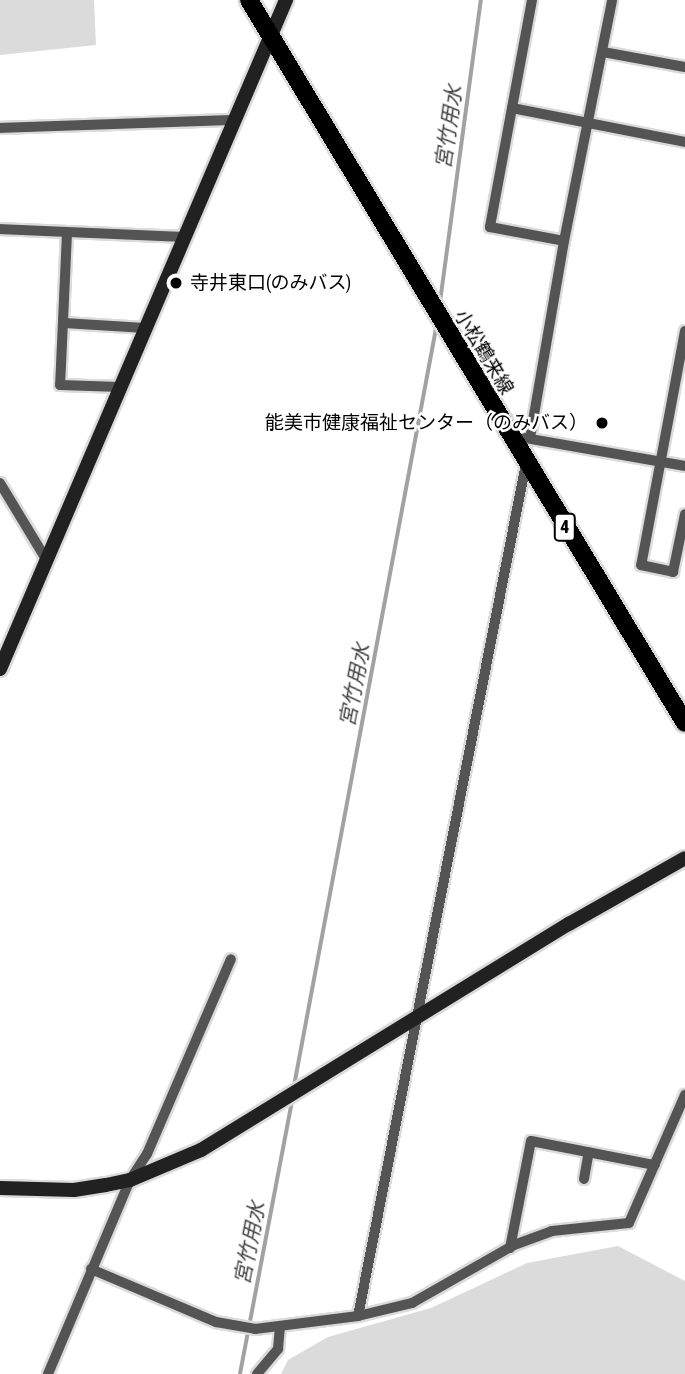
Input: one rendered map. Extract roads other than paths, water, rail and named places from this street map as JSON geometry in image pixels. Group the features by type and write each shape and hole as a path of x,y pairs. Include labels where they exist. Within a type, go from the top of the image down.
{"main road":[{"name":"小松鶴来線","path":"249,0 526,464 685,723"}],"street":[{"path":"0,670 286,0"},
{"path":"532,0 490,227 564,241"},
{"path":"530,438 564,241 612,0"},
{"path":"603,52 685,67"},
{"path":"512,108 685,142"},
{"path":"0,128 233,120"},
{"path":"0,229 185,237"},
{"path":"67,233 60,385 120,387"},
{"path":"64,323 145,328"},
{"path":"685,335 641,565 673,572 685,514"},
{"path":"512,440 530,438 685,466"},
{"path":"358,1316 526,464"},
{"path":"0,483 47,561"},
{"path":"0,1188 74,1190 130,1180 201,1150 659,870 685,858"},
{"path":"48,1374 130,1180 147,1154 231,959"},
{"path":"92,1269 216,1322 255,1329 280,1328 358,1316 412,1303 510,1248 552,1231 629,1223 685,1096"},
{"path":"510,1248 531,1141 655,1165"},
{"path":"584,1179 589,1152"},
{"path":"257,1374 278,1349 280,1328"}],"waterway":[{"name":"宮竹用水","path":"440,302 481,0"},
{"name":"宮竹用水","path":"294,1086 437,323"},
{"name":"宮竹用水","path":"240,1374 292,1101"}],"place":[{"name":"寺井東口(のみバス)","path":"176,283"},
{"name":"能美市健康福祉センター（のみバス）","path":"602,423"}]}
